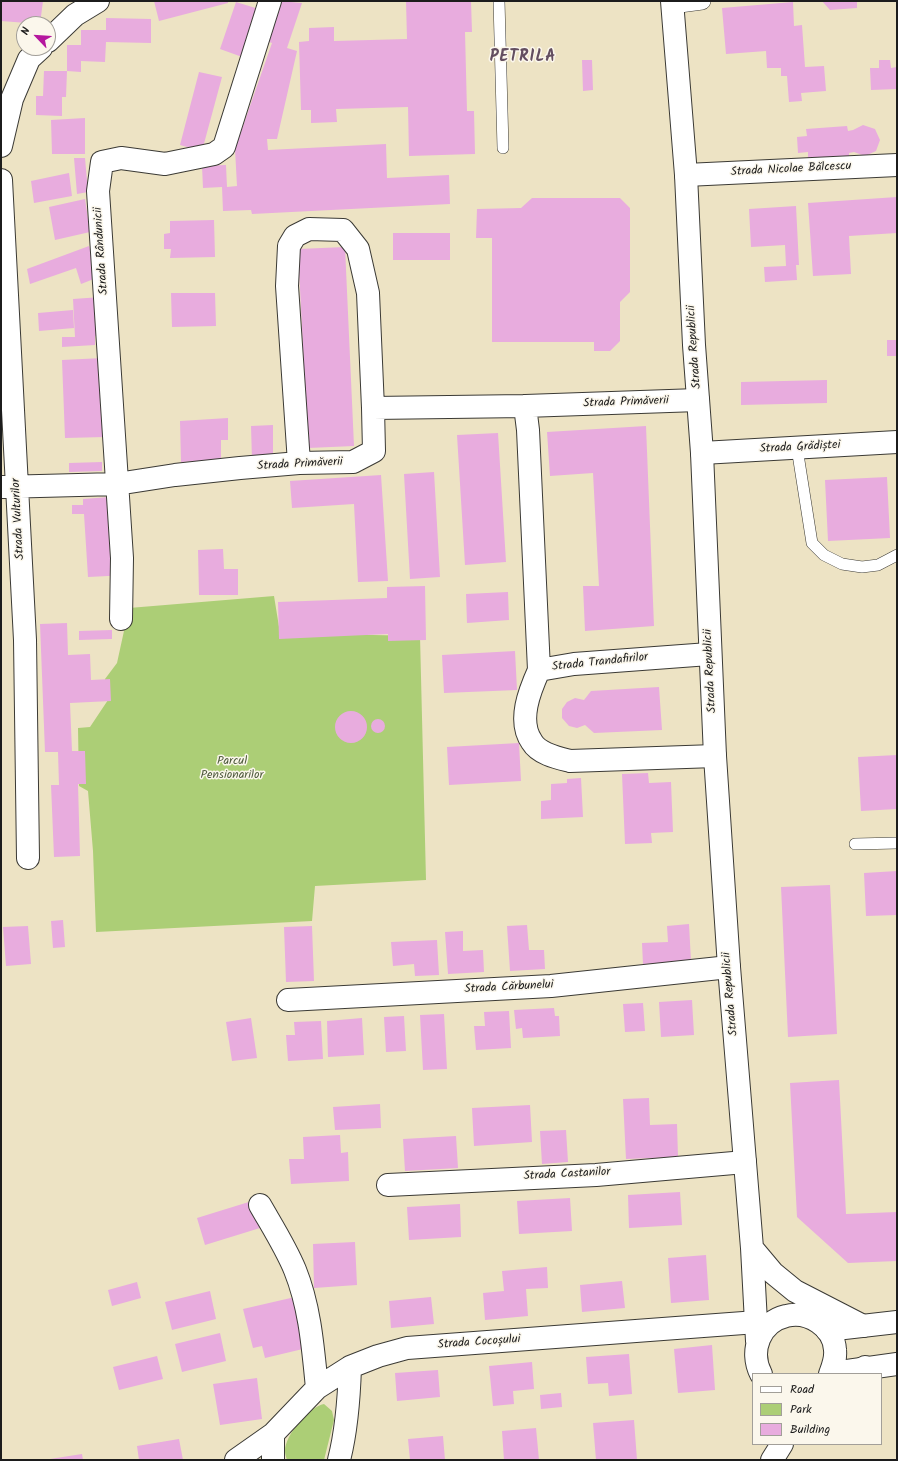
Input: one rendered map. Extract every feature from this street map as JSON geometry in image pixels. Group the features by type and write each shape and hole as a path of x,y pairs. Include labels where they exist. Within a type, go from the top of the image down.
{"street":[{"path":"56,33 75,15 98,1"},
{"name":"Strada Rândunicii","path":"121,619 122,558 98,191 102,162 121,158 165,164 214,154 224,147 270,1"},
{"path":"672,3 702,1"},
{"name":"Strada Republicii","path":"672,3 686,175 702,453 715,756 729,967 752,1248 757,1331 755,1353 759,1372"},
{"path":"1,146 12,99 29,59 32,56"},
{"name":"Strada Nicolae Bălcescu","path":"686,175 897,165"},
{"name":"Strada Vulturilor","path":"1,180 9,487 25,640 28,858"},
{"path":"299,463 287,278 289,246 295,236 309,229 343,230 358,249 368,293 373,408"},
{"name":"Strada Primăverii","path":"9,487 117,484 175,475 299,463 353,462 374,451 373,408 525,406 698,400"},
{"path":"525,406 528,430 539,670"},
{"name":"Strada Grădiștei","path":"702,453 897,442"},
{"name":"Strada Trandafirilor","path":"710,654 574,664 539,670 527,699 526,726 532,743 549,755 570,761 715,756"},
{"name":"Strada Cărbunelui","path":"288,1000 551,986 729,967"},
{"name":"Strada Castanilor","path":"388,1185 596,1175 745,1162"},
{"path":"260,1205 295,1270 303,1293 309,1319 317,1388"},
{"path":"752,1248 773,1273 795,1291 863,1326"},
{"path":"757,1331 765,1329 774,1320 786,1315 800,1315 812,1318 827,1330 831,1336 835,1349 835,1362 831,1373"},
{"path":"827,1330 897,1322"},
{"name":"Strada Cocoșului","path":"236,1460 273,1434 317,1388 350,1367 378,1356 407,1348 757,1331"},
{"path":"840,1373 897,1364"},
{"path":"339,1460 345,1435 349,1399 350,1367"},
{"path":"273,1434 273,1460"},
{"path":"764,1445 766,1460"},
{"path":"772,1460 781,1445"}],"lane":[{"path":"499,1 503,148"},
{"path":"797,448 812,543 824,555 842,564 862,567 878,566 897,555"},
{"path":"855,844 897,843"}],"green space":[{"name":"Parcul Pensionarilor","path":"274,596 280,633 420,636 426,880 315,886 312,921 96,932 93,851 88,791 79,786 78,728 90,727 108,700 105,679 117,663 129,608"},
{"path":"324,1404 332,1411 334,1420 324,1460 287,1460 285,1452 286,1445 293,1430 312,1410"}],"building":[{"path":"1,1 43,1 41,16 16,16 16,22 1,21"},
{"path":"154,1 228,1 228,3 159,21"},
{"path":"280,1 302,3 287,48 297,51 277,139 267,139 268,150 386,144 387,178 449,175 450,204 252,214 251,210 223,211 222,187 203,188 202,166 226,165 227,187 237,186 235,149 272,43 266,41"},
{"path":"406,1 471,1 472,32 465,32 467,111 474,111 475,154 409,156 408,107 336,109 337,122 311,123 311,110 301,110 299,42 309,41 309,28 334,27 334,41 407,39"},
{"path":"822,1 857,1 857,8 830,10"},
{"path":"236,2 262,10 245,58 220,49"},
{"path":"793,2 794,26 802,25 805,67 824,66 826,91 801,93 802,101 789,102 787,76 781,76 781,68 767,68 766,51 726,54 722,8"},
{"path":"106,18 151,19 151,43 106,42 105,62 81,61 81,72 67,71 67,45 81,45 81,30 106,30"},
{"path":"582,60 592,60 593,90 583,91"},
{"path":"879,60 890,60 891,68 897,67 897,89 871,90 870,68 879,68"},
{"path":"44,71 67,71 66,97 62,97 62,116 36,115 36,96 43,96"},
{"path":"199,72 222,77 202,151 180,145"},
{"path":"85,118 85,154 52,154 51,120"},
{"path":"863,125 875,129 880,140 876,151 865,156 854,152 849,153 849,157 808,159 808,152 798,153 797,137 807,136 806,129 847,126 848,131"},
{"path":"74,158 85,158 88,192 77,194"},
{"path":"69,173 72,196 34,203 31,181"},
{"path":"897,197 897,233 849,236 851,274 813,276 808,203"},
{"path":"532,198 620,198 630,208 630,292 620,302 620,341 610,351 594,351 594,342 492,342 492,238 476,238 477,209 521,208"},
{"path":"85,199 90,232 55,240 49,207"},
{"path":"796,206 799,265 796,265 797,280 765,282 764,267 786,266 785,245 751,247 749,209"},
{"path":"214,220 215,257 170,258 171,249 164,249 164,234 170,233 170,221"},
{"path":"393,233 450,233 450,260 393,260"},
{"path":"89,246 99,277 81,284 76,268 30,284 27,269"},
{"path":"345,247 354,446 308,448 298,249"},
{"path":"171,293 215,293 216,326 172,327"},
{"path":"101,297 103,336 95,336 95,345 62,347 62,337 75,337 73,299"},
{"path":"73,310 74,328 39,331 38,313"},
{"path":"887,340 897,340 897,356 887,356"},
{"path":"103,358 105,437 65,438 62,360"},
{"path":"827,380 827,403 741,405 741,382"},
{"path":"228,418 228,440 221,440 221,460 181,462 180,421"},
{"path":"273,425 273,459 252,460 251,426"},
{"path":"646,426 654,626 585,631 583,586 599,586 593,473 550,476 547,432"},
{"path":"498,433 506,562 465,565 457,435"},
{"path":"102,462 102,471 69,472 69,463"},
{"path":"434,472 440,577 410,579 404,474"},
{"path":"381,475 388,581 358,582 354,504 292,508 290,481"},
{"path":"887,477 890,538 828,541 825,480"},
{"path":"123,496 128,575 88,577 84,514 72,514 72,505 83,505 83,499"},
{"path":"223,549 224,569 238,569 238,595 199,595 198,550"},
{"path":"425,586 426,640 388,641 388,634 279,639 278,602 387,598 387,587"},
{"path":"508,592 509,620 467,623 466,594"},
{"path":"67,623 68,655 90,654 91,680 110,679 111,701 70,703 72,751 85,751 86,784 78,784 80,856 54,857 51,785 59,785 58,752 45,752 40,624"},
{"path":"112,630 112,639 79,640 79,631"},
{"path":"515,651 517,690 444,693 442,655"},
{"path":"659,687 662,730 594,733 585,725 577,728 569,726 562,718 562,709 567,702 575,698 584,700 591,691"},
{"path":"351,711 360,714 364,718 367,727 364,736 360,740 351,743 342,740 338,736 335,727 338,718 342,714"},
{"path":"375,719 381,719 385,723 385,729 381,733 375,733 371,729 371,723"},
{"path":"519,743 521,781 449,785 447,747"},
{"path":"897,755 897,809 861,811 858,757"},
{"path":"648,773 649,783 671,782 673,832 651,833 652,843 625,844 622,774"},
{"path":"581,778 583,817 541,819 541,801 551,800 551,784 567,783 567,779"},
{"path":"897,871 897,915 866,916 864,873"},
{"path":"830,885 837,1034 788,1037 781,887"},
{"path":"63,920 65,947 53,948 51,921"},
{"path":"689,924 691,961 643,964 642,943 668,942 667,926"},
{"path":"527,925 529,950 544,950 545,969 510,971 507,926"},
{"path":"28,926 31,964 6,966 3,927"},
{"path":"312,926 314,981 286,982 284,927"},
{"path":"463,931 463,951 483,950 484,972 448,974 445,932"},
{"path":"437,940 439,975 415,976 414,964 393,966 391,942"},
{"path":"692,1000 694,1035 661,1037 659,1002"},
{"path":"643,1003 645,1031 625,1032 623,1004"},
{"path":"554,1008 555,1016 559,1016 560,1036 523,1038 522,1028 516,1029 514,1010"},
{"path":"509,1011 511,1048 476,1050 474,1026 485,1026 484,1012"},
{"path":"444,1014 447,1069 423,1070 420,1015"},
{"path":"404,1016 406,1051 386,1052 384,1017"},
{"path":"251,1018 257,1058 232,1061 226,1022"},
{"path":"362,1018 364,1055 328,1057 327,1021"},
{"path":"321,1021 323,1059 288,1061 286,1035 295,1035 294,1022"},
{"path":"839,1080 846,1214 897,1212 897,1261 848,1263 797,1217 790,1083"},
{"path":"649,1098 650,1125 677,1124 678,1157 626,1159 623,1099"},
{"path":"380,1104 381,1128 335,1130 333,1107"},
{"path":"530,1105 532,1142 474,1146 472,1108"},
{"path":"566,1130 568,1162 542,1164 540,1131"},
{"path":"340,1135 341,1153 348,1152 349,1181 291,1184 289,1159 304,1159 303,1137"},
{"path":"456,1136 458,1168 405,1171 403,1139"},
{"path":"680,1192 682,1225 629,1228 628,1195"},
{"path":"570,1198 572,1231 519,1234 517,1201"},
{"path":"252,1201 260,1228 205,1245 197,1218"},
{"path":"460,1204 461,1237 409,1240 407,1207"},
{"path":"355,1242 357,1285 314,1288 313,1244"},
{"path":"706,1255 709,1300 671,1303 668,1258"},
{"path":"547,1267 548,1288 526,1289 528,1316 485,1320 483,1293 504,1291 502,1271"},
{"path":"622,1281 625,1308 582,1312 580,1285"},
{"path":"137,1282 141,1298 112,1306 108,1290"},
{"path":"210,1291 216,1319 172,1330 165,1302"},
{"path":"295,1297 307,1348 265,1358 262,1346 253,1348 243,1309"},
{"path":"431,1297 434,1324 391,1328 389,1301"},
{"path":"220,1333 226,1361 182,1372 175,1344"},
{"path":"712,1345 715,1390 678,1393 674,1349"},
{"path":"629,1354 632,1394 609,1396 608,1383 588,1384 586,1357"},
{"path":"157,1356 163,1379 119,1390 113,1367"},
{"path":"532,1362 534,1389 513,1391 514,1404 493,1406 489,1366"},
{"path":"438,1370 440,1397 397,1401 395,1373"},
{"path":"257,1378 262,1419 220,1425 213,1384"},
{"path":"561,1393 562,1407 541,1409 540,1395"},
{"path":"634,1420 637,1460 596,1460 593,1423"},
{"path":"536,1428 539,1460 504,1460 502,1431"},
{"path":"443,1436 445,1460 410,1460 408,1439"},
{"path":"179,1439 183,1460 139,1460 137,1446"},
{"path":"82,1454 83,1460 50,1460 50,1459"}],"district":[{"name":"PETRILA","path":"523,58"}]}
